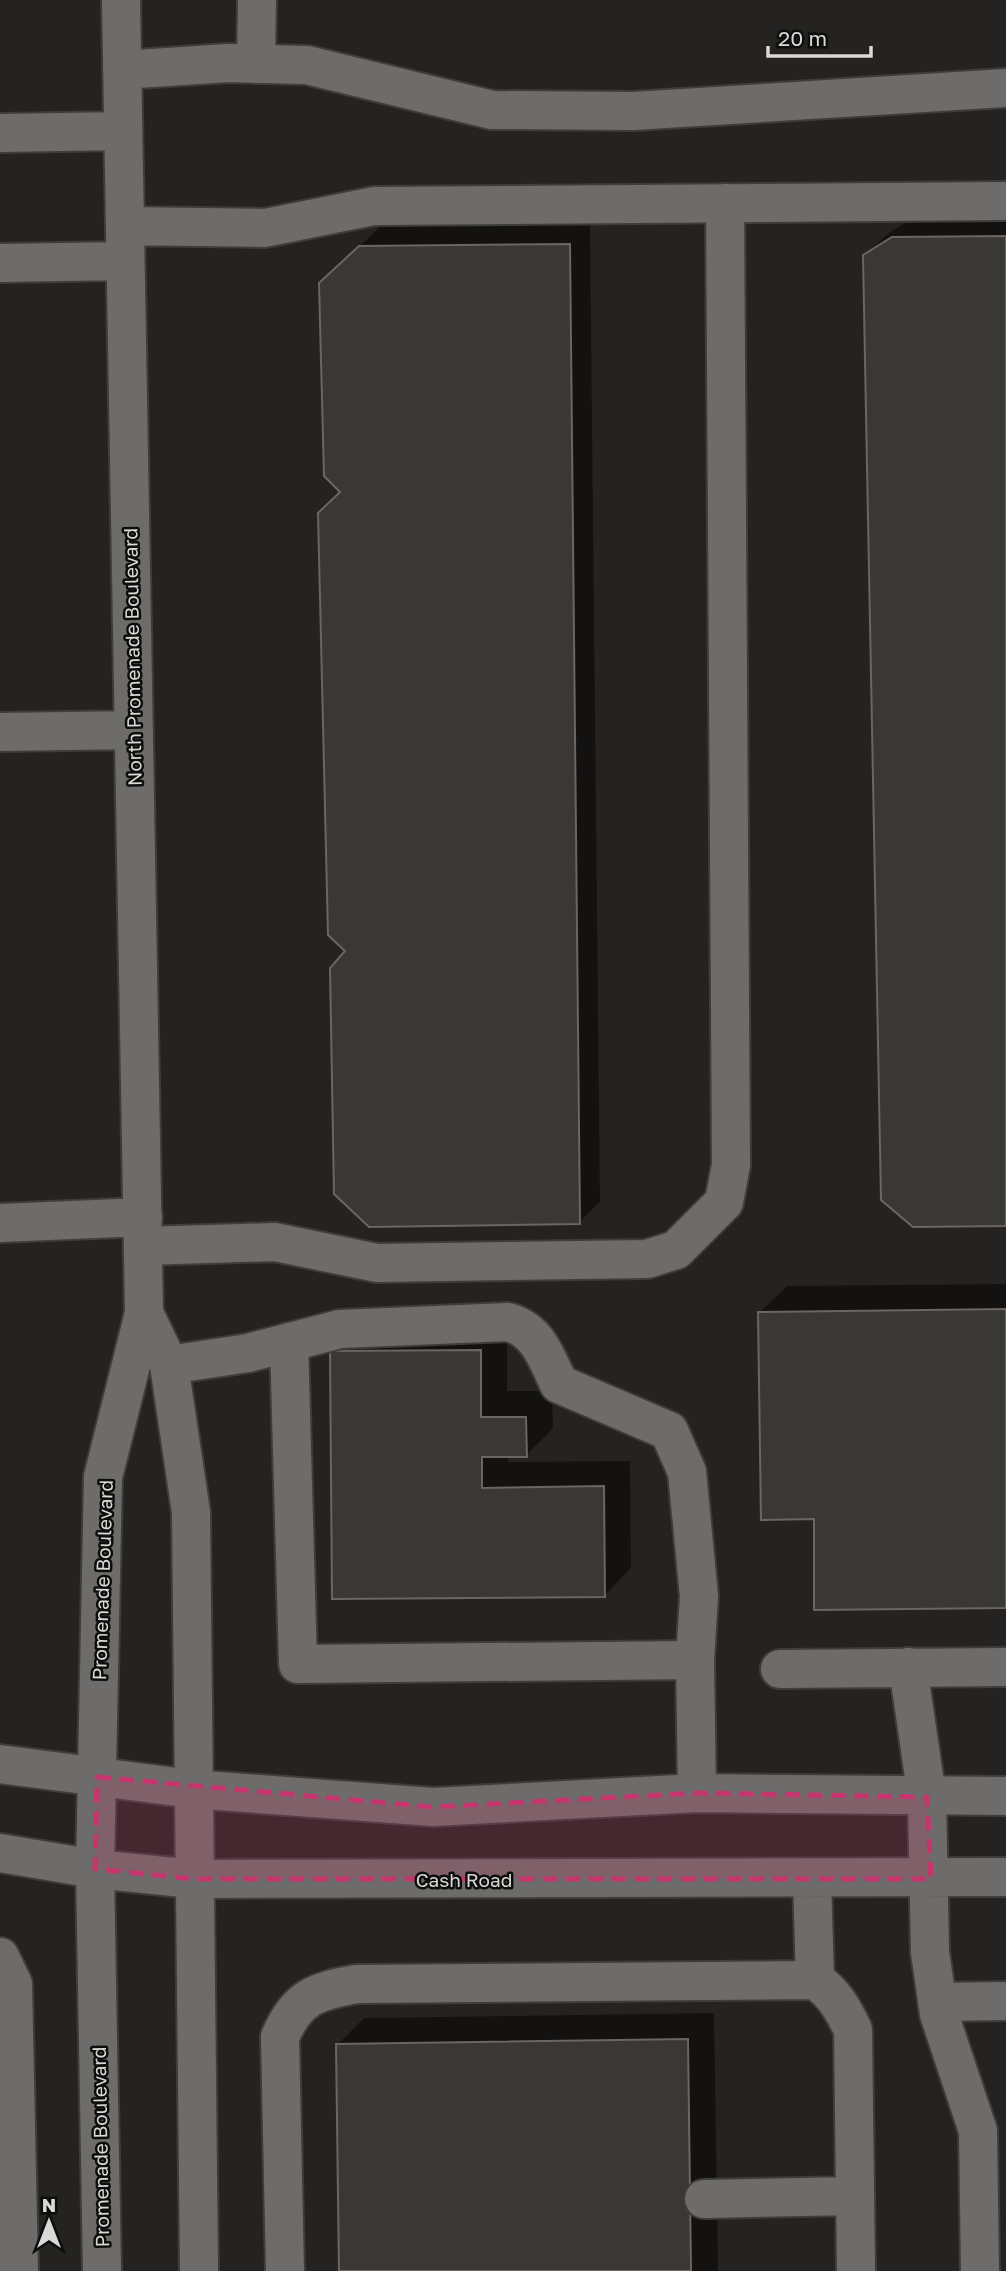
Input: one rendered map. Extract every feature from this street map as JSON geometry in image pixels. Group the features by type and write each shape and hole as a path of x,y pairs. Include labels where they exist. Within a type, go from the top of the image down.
{"street":[{"name":"North Promenade Boulevard","path":"121,0 144,1313"},
{"path":"256,64 257,0"},
{"path":"122,71 256,64 307,65 492,110 633,111 1006,88"},
{"path":"0,133 123,131"},
{"path":"0,263 125,243 265,228 374,206 1006,201"},
{"path":"0,1223 275,1242 377,1263 648,1259 676,1250 724,1202 731,1165 725,203"},
{"path":"0,732 134,730"},
{"path":"144,1313 169,1365 191,1512 199,2271"},
{"name":"Promenade Boulevard","path":"102,2271 94,1869 103,1477 144,1313"},
{"path":"169,1365 248,1353 341,1329 508,1322 526,1327 546,1356 559,1384 669,1431 687,1472 699,1596 695,1660 696,1793"},
{"path":"289,1342 298,1664 695,1660"},
{"path":"908,1667 927,1797 930,1952 937,2002 978,2131 980,2271"},
{"path":"780,1669 1006,1667"},
{"path":"0,1764 192,1789 433,1807 696,1793 1006,1796"},
{"name":"Cash Road","path":"0,1853 94,1869 193,1879 1006,1877"},
{"path":"811,1879 814,1980"},
{"path":"0,1957 13,1984 19,2271"},
{"path":"285,2271 279,2037 289,2015 307,1998 328,1989 357,1984 814,1980 829,1990 843,2008 853,2030 856,2271"},
{"path":"937,2002 1006,2001"},
{"path":"704,2199 855,2196"}],"highlighted area":[{"path":"97,1777 433,1807 697,1793 927,1797 931,1879 193,1879 95,1869"}],"building":[{"path":"1006,236 1006,1226 913,1227 881,1200 863,255 892,237"},
{"path":"570,244 580,1224 369,1227 334,1194 330,968 345,951 328,935 318,513 340,492 324,476 319,283 359,246"},
{"path":"1006,1309 1006,1608 814,1610 814,1519 761,1520 758,1312"},
{"path":"481,1350 481,1417 526,1417 527,1457 482,1457 482,1488 604,1486 605,1597 332,1599 330,1351"},
{"path":"688,2039 691,2271 339,2271 336,2044"}]}
